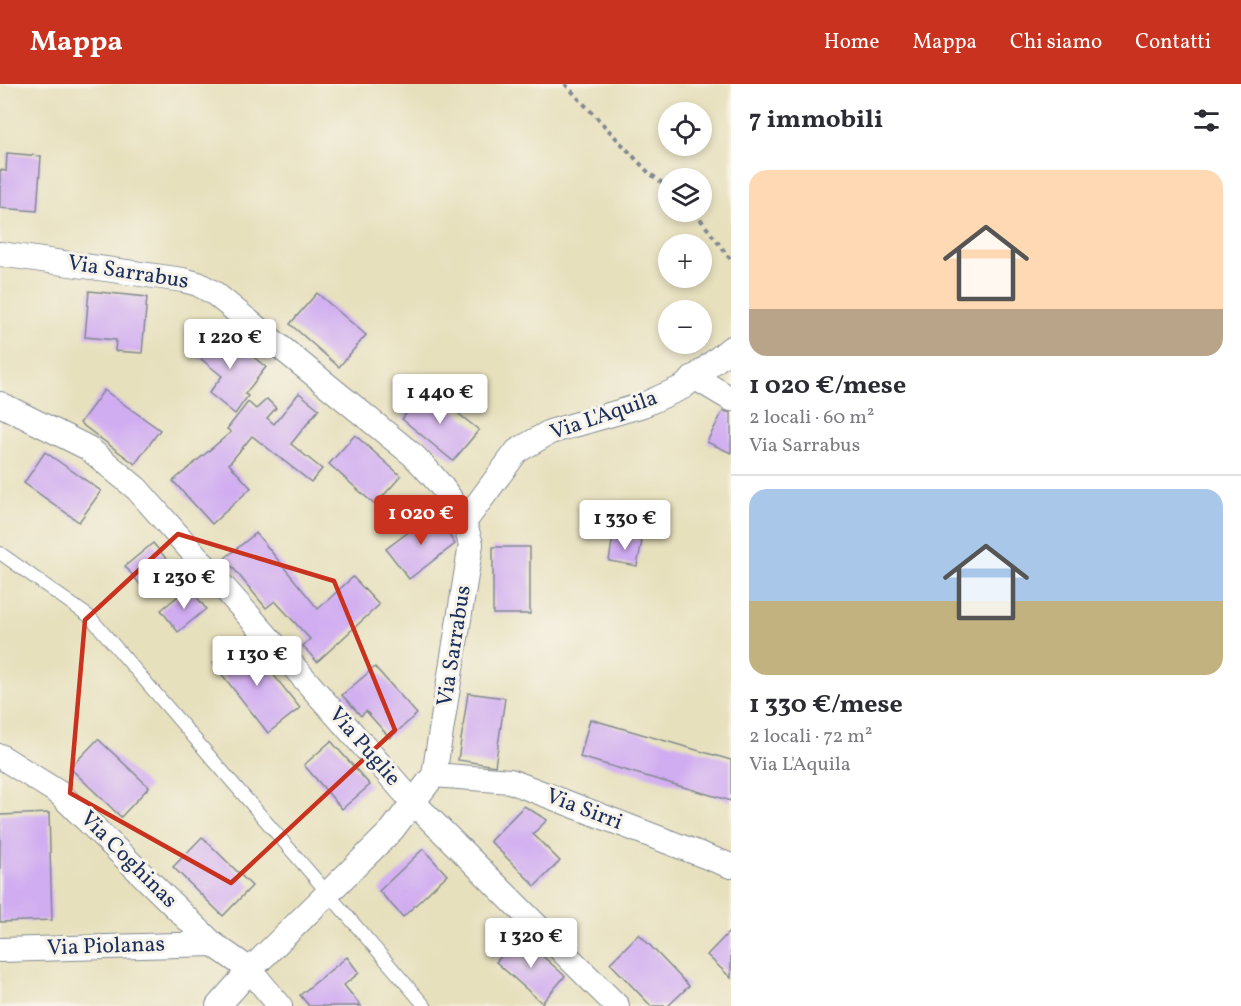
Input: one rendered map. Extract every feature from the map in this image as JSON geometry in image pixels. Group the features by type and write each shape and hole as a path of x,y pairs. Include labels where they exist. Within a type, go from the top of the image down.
{"street":[{"name":"Via Sarrabus","path":"0,254 183,280 198,284 214,293 413,455 437,479 465,521 471,544 434,775 392,830 250,970 218,1006"},
{"name":"Via L'Aquila","path":"465,521 517,452 550,432 643,405 683,387 731,348"},
{"path":"694,377 731,399"},
{"name":"Via Puglie","path":"0,404 88,448 137,489 413,802 617,1006"},
{"name":"Via Coghinas","path":"0,756 59,792 213,944 250,970 280,1006"},
{"name":"Via Sirri","path":"434,775 510,781 731,866"},
{"name":"Via Piolanas","path":"0,950 213,944"}],"lane":[{"path":"0,553 90,617 425,1006"}],"path":[{"path":"565,84 658,180"},
{"path":"702,222 731,260"}],"highlighted area":[{"path":"178,534 334,581 395,730 231,883 70,793 85,620"}],"building":[{"path":"7,153 41,156 37,211 0,208 0,170 6,171"},
{"path":"89,291 147,297 142,353 115,351 116,340 85,337"},
{"path":"317,293 366,335 339,367 290,324"},
{"path":"217,328 266,367 245,394 248,396 235,414 209,393 222,376 196,355"},
{"path":"426,388 479,430 453,461 402,419"},
{"path":"104,390 160,430 135,464 80,423"},
{"path":"299,393 319,409 291,444 322,469 311,482 252,436 229,464 251,488 212,524 173,481 231,432 227,429 248,402 256,409 267,399 276,408 267,418 274,424"},
{"path":"723,411 731,413 731,453 707,442"},
{"path":"355,435 401,476 375,505 329,464"},
{"path":"45,452 101,491 79,522 24,483"},
{"path":"434,513 455,544 409,579 386,549"},
{"path":"256,533 318,609 353,577 379,605 317,662 303,646 310,639 275,601 266,608 225,558"},
{"path":"613,536 642,541 637,566 609,561"},
{"path":"153,543 169,562 142,587 125,566"},
{"path":"493,547 530,547 530,614 493,614"},
{"path":"189,587 206,609 178,632 161,610"},
{"path":"242,640 263,666 265,664 300,708 268,733 213,663"},
{"path":"375,667 417,714 390,738 366,711 361,716 342,695"},
{"path":"468,693 505,698 495,766 458,760"},
{"path":"590,719 731,760 731,801 580,757"},
{"path":"98,739 149,787 121,817 70,768"},
{"path":"331,741 370,785 342,809 304,765"},
{"path":"524,806 547,820 533,834 560,861 535,886 490,841"},
{"path":"49,813 52,920 0,922 0,815"},
{"path":"202,837 252,886 223,916 173,867"},
{"path":"423,849 447,875 403,917 379,891"},
{"path":"731,930 731,978 707,955"},
{"path":"639,934 689,986 668,1006 651,1006 610,963"},
{"path":"520,936 565,976 542,1003 496,962"},
{"path":"347,957 359,973 344,985 361,1006 309,1006 300,995"}]}
